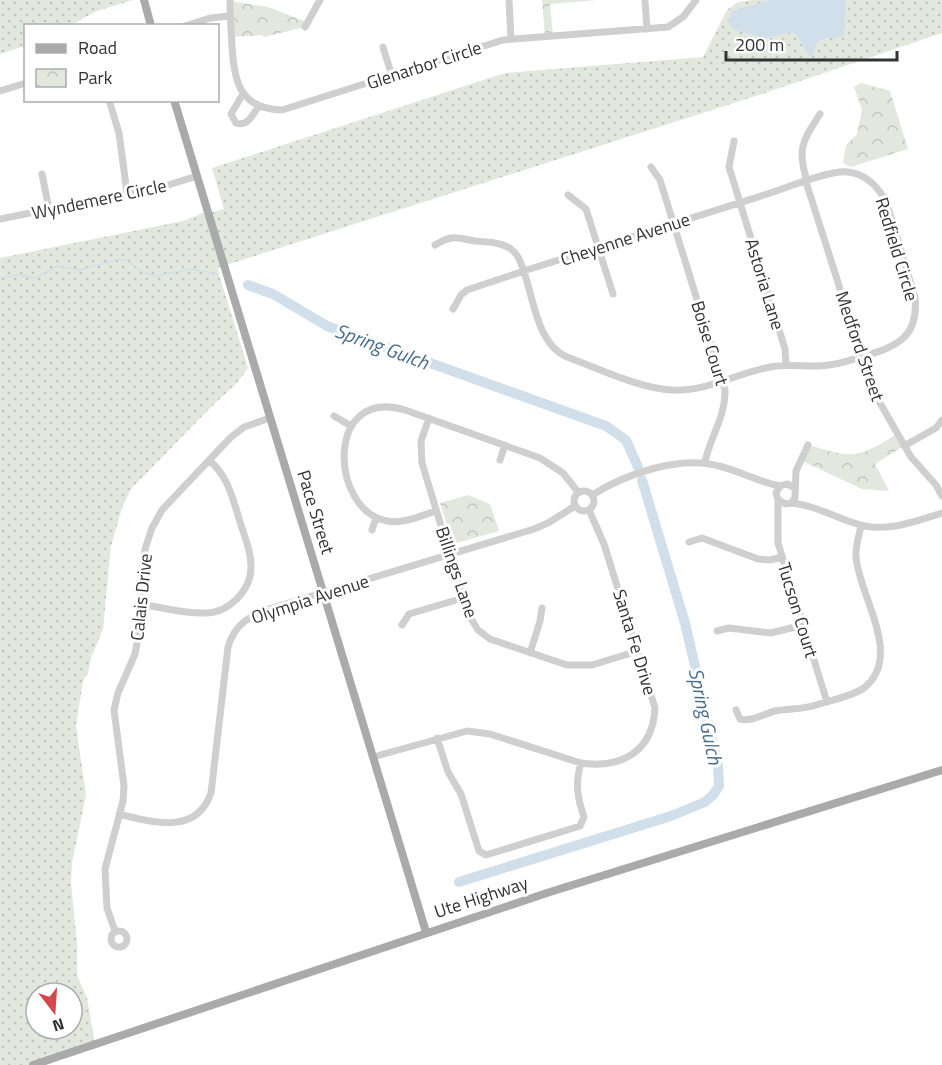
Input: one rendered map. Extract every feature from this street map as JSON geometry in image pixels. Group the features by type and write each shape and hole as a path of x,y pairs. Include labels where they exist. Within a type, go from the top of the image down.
{"main road":[{"path":"144,0 151,24"},
{"name":"Pace Street","path":"175,102 426,932"},
{"name":"Ute Highway","path":"33,1065 426,932 942,770"}],"street":[{"path":"230,0 233,70 243,94 259,106 246,123 236,123 231,114 243,94"},
{"path":"305,27 320,0"},
{"path":"509,0 511,39"},
{"name":"Glenarbor Circle","path":"259,106 273,110 290,109 494,42 668,27 683,17 696,0"},
{"path":"645,1 647,29"},
{"path":"191,24 210,18 230,16"},
{"path":"383,47 392,76"},
{"path":"0,91 24,84"},
{"path":"110,102 119,133 127,193"},
{"name":"Medford Street","path":"820,114 808,132 801,153 807,182 861,357 872,389 904,446 936,485 942,496"},
{"name":"Astoria Lane","path":"734,141 729,167 785,349 786,365"},
{"name":"Boise Court","path":"651,167 660,180 722,381 725,401 723,412 708,448 705,462"},
{"name":"Redfield Circle","path":"435,245 448,237 509,247 515,252 524,271 544,334 551,347 562,355 660,389 686,390 765,368 786,365 831,365 896,345 909,332 915,315 915,297 889,209 879,189 867,179 856,174 841,172 807,182"},
{"path":"42,174 49,209"},
{"name":"Wyndemere Circle","path":"0,219 165,186 197,176"},
{"name":"Cheyenne Avenue","path":"453,309 461,295 467,290 807,182"},
{"path":"568,195 586,208 613,294"},
{"path":"436,511 399,522 376,518 358,501 345,468 344,447 351,426 363,415 382,407 398,408 429,418 552,464 563,473 578,492"},
{"path":"334,417 351,426"},
{"name":"Calais Drive","path":"115,931 107,908 105,872 124,786 114,710 118,693 135,654 143,560 152,528 162,510 230,438 244,427 270,418"},
{"name":"Billings Lane","path":"429,418 421,441 422,463 471,621 483,634 497,643 567,665 584,666 638,651"},
{"path":"904,446 936,428 942,420"},
{"path":"777,498 782,485 796,471 808,445"},
{"path":"500,460 505,446"},
{"path":"140,604 199,613 214,612 235,600 249,580 251,563 230,488 209,460"},
{"path":"592,495 624,479 668,465 705,462 753,479 790,485 815,507"},
{"path":"777,517 795,498 796,471"},
{"path":"753,479 783,503 815,507 861,526 878,528 897,526 942,513"},
{"path":"587,491 592,495 593,504 589,510 580,510 575,506 573,500 578,492 587,491"},
{"name":"Tucson Court","path":"777,498 777,534 782,557 827,702"},
{"name":"Olympia Avenue","path":"119,814 155,822 173,823 188,819 202,808 211,793 228,647 240,623 250,617 323,593 541,527 575,506"},
{"name":"Santa Fe Drive","path":"373,757 467,731 480,732 581,763 596,765 618,761 631,755 647,740 652,729 655,708 604,544 589,510"},
{"path":"372,530 376,518"},
{"path":"736,710 740,718 746,720 778,711 801,710 863,688 877,671 881,642 856,557 861,526"},
{"path":"689,542 702,538 758,559 770,560 782,557"},
{"path":"402,625 409,614 463,598"},
{"path":"530,653 542,608"},
{"path":"717,631 729,628 771,633 803,625"},
{"path":"437,738 448,772 461,794 479,851 486,855 580,826 584,817 576,786 581,763"}],"green space":[{"path":"0,0 133,0 97,11 73,24 24,24 24,46 0,54"},
{"path":"542,0 598,0 550,4 553,36 545,37"},
{"path":"753,0 942,0 942,33 756,96 217,268 248,368 237,383 131,489 122,508 111,546 103,629 83,681 76,726 86,795 72,863 71,883 77,943 77,975 80,981 24,981 24,1041 84,1041 84,991 95,1044 34,1065 0,1065 0,258 183,221 208,211 209,213 224,209 212,168 505,73 703,57 727,10 738,2"},
{"path":"230,1 268,7 307,22 305,27 264,37 262,35 231,37"},
{"path":"861,83 890,91 908,149 851,167 843,163 846,145 857,134 862,110 854,87"},
{"path":"897,434 904,446 875,464 889,491 862,489 800,460 808,445 854,454 872,449"},
{"path":"468,495 490,504 499,531 453,544 440,503"}],"shaded area":[{"path":"770,0 846,0 844,35 821,39 810,56 793,32 765,38 734,30 728,22 732,11"}],"waterway":[{"path":"0,278 17,275 35,278 58,266 80,270 119,259 127,261 142,271"},
{"path":"145,273 156,276 191,269 218,274"},
{"name":"Spring Gulch","path":"248,285 273,294 327,326 606,426 626,440 638,467"},
{"name":"Spring Gulch","path":"459,882 671,816 705,802 719,786 718,766 685,623 642,480"}]}
